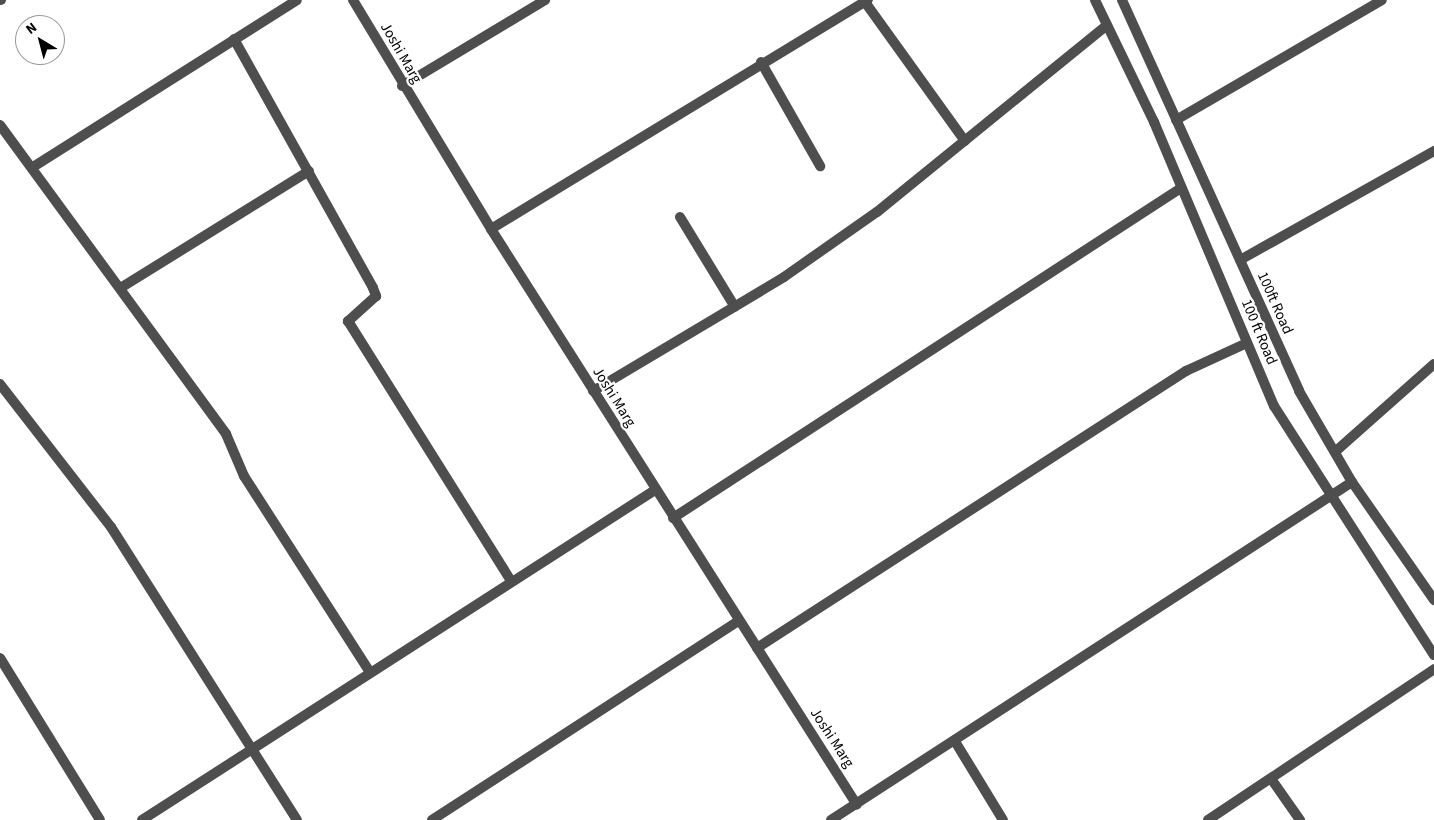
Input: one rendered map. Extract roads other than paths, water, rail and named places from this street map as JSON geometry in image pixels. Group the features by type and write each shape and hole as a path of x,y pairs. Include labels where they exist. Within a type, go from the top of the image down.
{"street":[{"path":"33,167 297,0"},
{"name":"Joshi Marg","path":"353,0 402,86 491,229 655,490 857,805"},
{"path":"402,86 545,0"},
{"name":"100 ft Road","path":"1095,0 1181,188 1274,406 1434,655"},
{"name":"100ft Road","path":"1122,0 1299,391 1352,482 1434,600"},
{"path":"1176,120 1380,0"},
{"path":"491,229 760,62 866,1 965,141"},
{"path":"593,391 735,307 877,212 1107,25"},
{"path":"234,40 309,171 376,296 348,321 511,581"},
{"path":"760,62 820,166"},
{"path":"0,125 122,287 226,434 244,476 369,671"},
{"path":"1240,260 1434,151"},
{"path":"122,287 309,171"},
{"path":"673,518 1181,188"},
{"path":"680,218 735,307"},
{"path":"756,648 1186,371 1247,343"},
{"path":"1336,452 1434,364"},
{"path":"1,389 111,527 297,820"},
{"path":"831,820 956,742 1352,482"},
{"path":"142,820 369,671 655,490"},
{"path":"432,820 739,621"},
{"path":"0,658 100,820"},
{"path":"1208,820 1272,780 1434,669"},
{"path":"956,742 1003,820"},
{"path":"1272,780 1300,820"}]}
